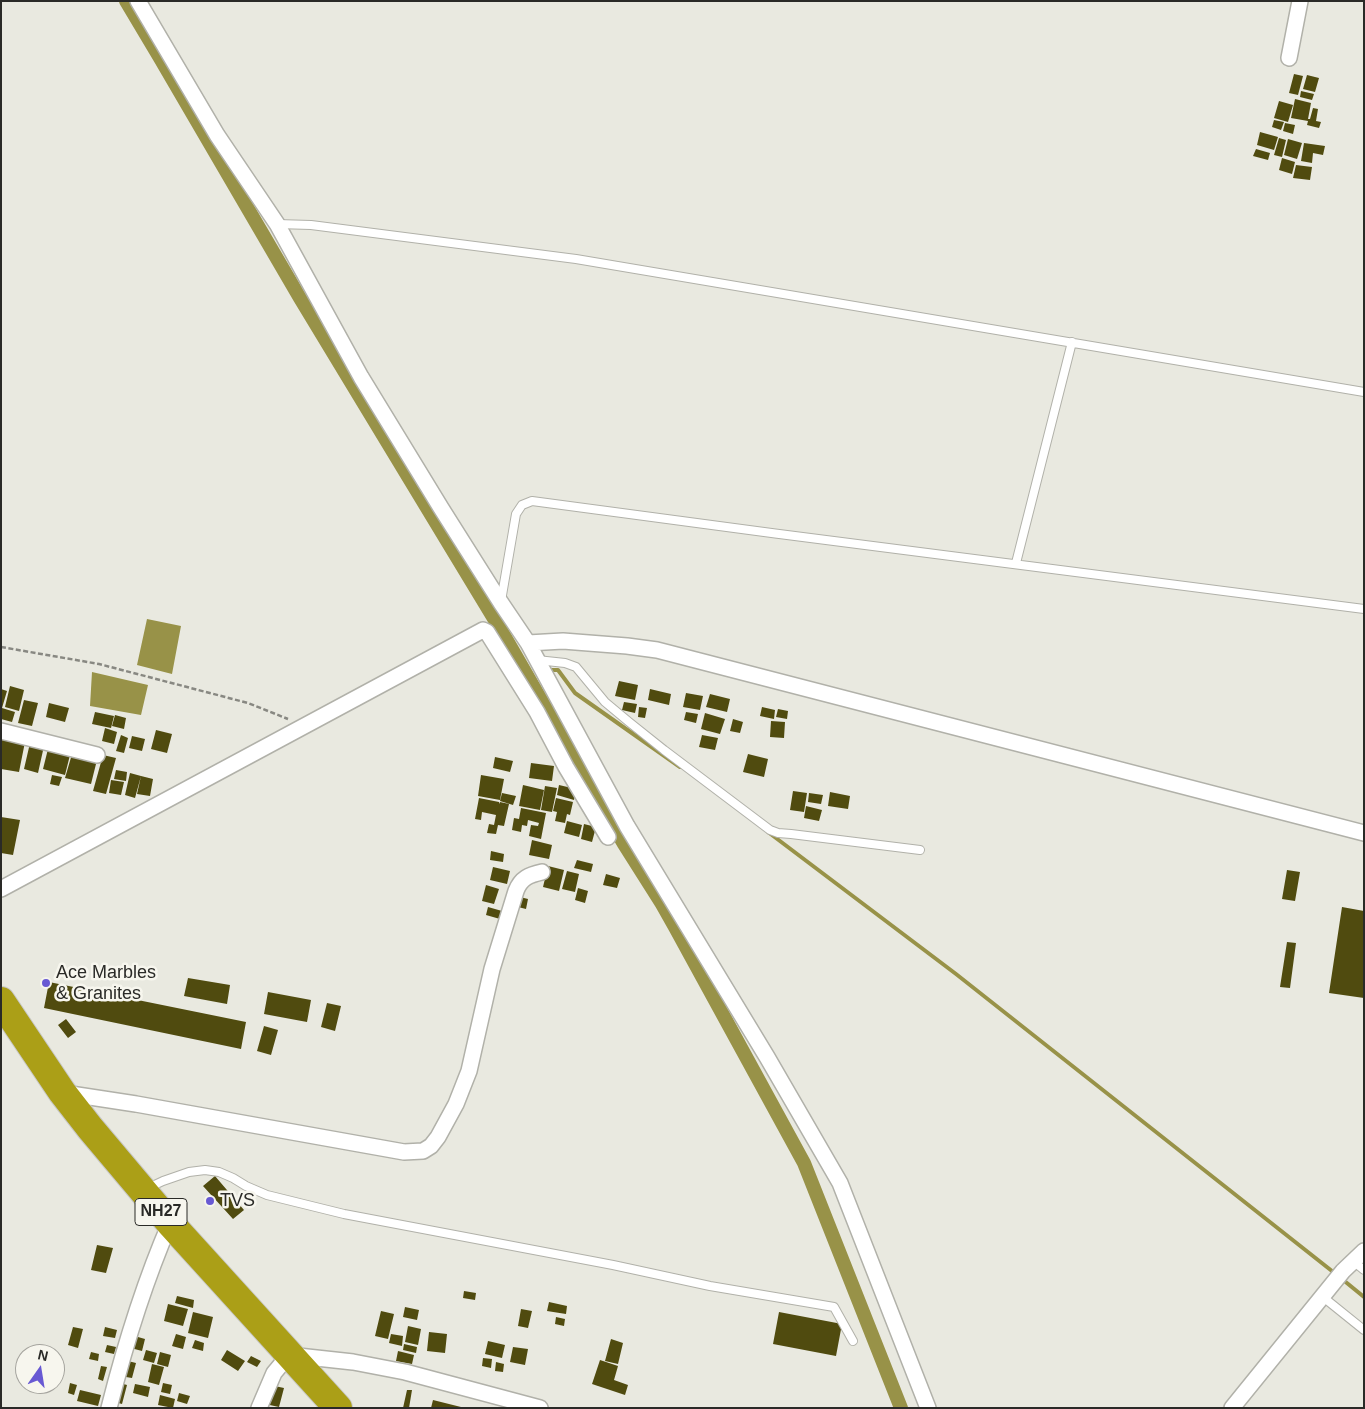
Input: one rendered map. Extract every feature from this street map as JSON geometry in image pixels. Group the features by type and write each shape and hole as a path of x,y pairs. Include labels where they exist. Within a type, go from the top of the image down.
{"highway":[{"name":"NH27","path":"1,1001 62,1092 90,1128 170,1223 338,1408"}],"street":[{"path":"138,1 217,136 278,224 361,377 440,508 528,643 632,834 768,1057 840,1184 928,1408"},
{"path":"1289,58 1300,1"},
{"path":"1,889 483,630 487,632 537,712 566,767 608,837"},
{"path":"528,643 563,641 657,650 1364,833"},
{"path":"537,712 558,701"},
{"path":"1,732 97,755"},
{"path":"62,1092 404,1152 423,1151 431,1146 438,1137 456,1104 469,1071 492,969 516,891 524,878 542,872"},
{"path":"109,1408 126,1344 170,1223"},
{"path":"1232,1408 1323,1296 1351,1267"},
{"path":"259,1408 274,1373 289,1354 353,1362 405,1372 540,1408"}],"lane":[{"path":"278,224 311,226 576,259 1364,392"},
{"path":"1016,563 1072,342"},
{"path":"501,603 516,514 522,505 532,501 1364,609"},
{"path":"537,660 565,663 576,667 605,702 664,750 770,830 778,833 920,850"},
{"path":"142,1190 188,1172 205,1170 226,1175 267,1195 344,1214 613,1265 710,1286 834,1307 853,1341"},
{"path":"1323,1296 1364,1330"}],"path":[{"path":"1,647 99,664 248,703 306,726"}],"shaded area":[{"path":"147,619 181,626 172,674 137,665"},
{"path":"92,672 148,685 141,715 90,706"}],"building":[{"path":"1294,74 1303,76 1298,95 1289,93"},
{"path":"1307,75 1319,78 1315,92 1303,89"},
{"path":"1301,91 1314,94 1312,100 1300,97"},
{"path":"1295,99 1311,103 1308,119 1310,119 1313,108 1318,109 1316,121 1321,122 1319,128 1307,125 1308,121 1291,118"},
{"path":"1279,101 1293,105 1288,122 1274,118"},
{"path":"1274,120 1284,122 1281,130 1272,127"},
{"path":"1285,123 1295,125 1293,134 1283,131"},
{"path":"1260,132 1278,137 1274,150 1257,145"},
{"path":"1279,138 1286,140 1282,157 1274,155"},
{"path":"1288,139 1302,143 1297,159 1284,155"},
{"path":"1304,143 1325,146 1323,155 1313,153 1312,163 1301,161"},
{"path":"1256,149 1270,153 1268,160 1253,156"},
{"path":"1282,158 1295,162 1292,174 1279,170"},
{"path":"1296,165 1312,167 1310,180 1293,178"},
{"path":"619,681 638,685 635,700 615,696"},
{"path":"10,686 24,690 19,711 5,707"},
{"path":"1,689 7,691 2,708 15,712 12,722 1,719"},
{"path":"650,689 671,694 669,705 648,700"},
{"path":"686,693 703,696 700,710 683,707"},
{"path":"710,694 730,699 727,712 706,707"},
{"path":"24,700 38,703 32,726 18,723"},
{"path":"624,702 637,704 635,713 622,710"},
{"path":"49,703 69,708 65,722 46,717"},
{"path":"639,707 647,708 645,718 638,717"},
{"path":"762,707 775,710 774,719 760,716"},
{"path":"778,709 788,711 787,719 776,717"},
{"path":"95,712 114,716 111,728 92,724"},
{"path":"686,712 698,714 696,723 684,720"},
{"path":"705,713 725,719 720,734 701,729"},
{"path":"115,715 126,718 124,729 112,726"},
{"path":"733,719 743,722 740,733 730,731"},
{"path":"771,721 785,722 784,738 770,737"},
{"path":"105,728 117,732 114,744 102,741"},
{"path":"156,730 172,734 167,753 151,749"},
{"path":"121,735 128,738 124,753 116,751"},
{"path":"702,735 718,738 715,750 699,747"},
{"path":"132,736 145,739 142,751 129,748"},
{"path":"2,737 25,742 19,772 1,769"},
{"path":"30,743 44,746 38,773 24,769"},
{"path":"48,749 70,755 65,775 43,769"},
{"path":"72,754 97,760 91,784 65,778"},
{"path":"748,754 768,759 764,777 743,772"},
{"path":"103,755 116,758 106,794 93,791"},
{"path":"495,757 513,761 510,772 493,768"},
{"path":"531,763 554,766 552,781 529,778"},
{"path":"116,770 127,772 126,781 114,779"},
{"path":"130,773 141,776 135,798 125,795"},
{"path":"52,775 62,777 59,786 50,784"},
{"path":"481,775 504,779 500,800 478,796"},
{"path":"141,776 153,779 150,796 137,794"},
{"path":"111,780 124,782 121,795 109,793"},
{"path":"523,785 544,790 540,810 519,806"},
{"path":"559,785 576,789 574,800 557,795"},
{"path":"545,786 557,788 552,812 541,810"},
{"path":"793,791 807,793 804,812 790,810"},
{"path":"830,792 850,796 848,809 828,806"},
{"path":"502,793 516,796 513,805 500,801"},
{"path":"809,793 823,795 821,804 808,802"},
{"path":"479,798 499,802 500,804 500,802 509,804 504,826 498,825 496,834 487,833 489,824 494,825 496,815 482,812 481,820 475,819"},
{"path":"556,798 573,802 570,815 567,814 565,823 555,821 557,812 553,811"},
{"path":"806,806 822,810 819,821 804,818"},
{"path":"521,808 546,813 541,839 529,836 531,825 538,826 539,823 528,820 527,826 522,825 521,832 512,830 514,818 519,819"},
{"path":"1,817 20,820 13,855 1,853"},
{"path":"567,821 582,825 579,837 564,833"},
{"path":"584,824 596,827 592,842 581,839"},
{"path":"532,840 552,845 549,859 529,855"},
{"path":"491,851 504,854 503,862 490,860"},
{"path":"577,860 593,864 591,872 574,868"},
{"path":"548,866 564,870 559,891 543,887"},
{"path":"493,867 510,871 507,884 490,880"},
{"path":"1287,870 1300,872 1295,901 1282,899"},
{"path":"567,871 579,874 575,892 562,889"},
{"path":"606,874 620,878 617,888 603,885"},
{"path":"486,885 499,889 494,904 482,901"},
{"path":"578,888 588,891 585,903 575,900"},
{"path":"520,897 528,899 526,909 518,907"},
{"path":"488,907 502,911 500,919 486,915"},
{"path":"1342,907 1364,911 1364,998 1329,993"},
{"path":"1287,942 1296,943 1290,988 1280,987"},
{"path":"188,978 230,985 227,1004 184,996"},
{"path":"49,982 246,1022 241,1049 44,1008"},
{"path":"268,992 311,1000 307,1022 264,1014"},
{"path":"327,1003 341,1006 335,1031 321,1027"},
{"path":"66,1019 76,1032 68,1038 58,1025"},
{"path":"264,1026 278,1030 271,1055 257,1051"},
{"path":"215,1176 244,1210 233,1219 203,1186"},
{"path":"97,1245 113,1248 106,1273 91,1270"},
{"path":"464,1291 476,1293 475,1300 463,1298"},
{"path":"177,1296 194,1300 193,1308 175,1303"},
{"path":"549,1302 567,1306 566,1314 547,1311"},
{"path":"168,1304 188,1309 183,1326 164,1321"},
{"path":"405,1307 419,1310 417,1320 403,1317"},
{"path":"521,1309 532,1311 528,1328 518,1326"},
{"path":"381,1311 394,1314 388,1339 375,1336"},
{"path":"193,1312 213,1317 208,1338 188,1333"},
{"path":"779,1312 842,1324 836,1356 773,1344"},
{"path":"556,1317 565,1319 564,1326 555,1324"},
{"path":"408,1326 421,1329 418,1345 405,1342"},
{"path":"73,1327 83,1329 78,1348 68,1345"},
{"path":"105,1327 117,1330 115,1338 103,1336"},
{"path":"429,1332 447,1334 445,1353 427,1351"},
{"path":"176,1334 186,1337 183,1349 172,1346"},
{"path":"391,1334 403,1336 402,1346 389,1343"},
{"path":"131,1335 145,1339 142,1351 127,1347"},
{"path":"611,1339 623,1343 618,1364 605,1361"},
{"path":"195,1340 204,1343 203,1351 192,1348"},
{"path":"488,1341 505,1345 502,1358 485,1354"},
{"path":"404,1344 417,1347 416,1353 403,1350"},
{"path":"107,1345 116,1347 114,1354 105,1352"},
{"path":"513,1347 528,1349 525,1365 510,1362"},
{"path":"146,1350 157,1353 154,1363 143,1360"},
{"path":"227,1350 245,1361 238,1371 221,1360"},
{"path":"398,1351 414,1355 412,1364 396,1361"},
{"path":"91,1352 99,1354 98,1361 89,1359"},
{"path":"160,1352 171,1355 168,1367 157,1364"},
{"path":"251,1356 261,1361 257,1367 247,1362"},
{"path":"483,1358 492,1359 491,1368 482,1366"},
{"path":"124,1360 136,1363 132,1378 120,1376"},
{"path":"600,1360 618,1366 614,1380 628,1385 625,1395 592,1384"},
{"path":"496,1362 504,1364 503,1372 495,1371"},
{"path":"152,1364 164,1367 159,1385 148,1382"},
{"path":"101,1366 107,1367 103,1381 98,1379"},
{"path":"70,1383 77,1385 74,1395 68,1393"},
{"path":"120,1383 127,1385 122,1404 115,1402"},
{"path":"163,1383 172,1385 170,1394 161,1392"},
{"path":"135,1384 150,1387 148,1397 133,1393"},
{"path":"270,1385 284,1388 279,1407 265,1404"},
{"path":"80,1390 101,1395 98,1406 77,1401"},
{"path":"407,1390 412,1390 409,1408 403,1408"},
{"path":"179,1393 190,1396 187,1404 177,1401"},
{"path":"160,1395 175,1399 173,1408 158,1405"},
{"path":"433,1400 461,1407 461,1408 431,1408"}],"waterway":[{"path":"126,1 300,298 498,625 624,844 675,927 804,1163 901,1408"},
{"path":"551,670 558,670 575,693 680,767"},
{"path":"768,832 956,974 1337,1275"},
{"path":"1342,1279 1364,1297"}],"place":[{"name":"Ace Marbles & Granites","path":"46,983"},
{"name":"TVS","path":"210,1201"}]}
